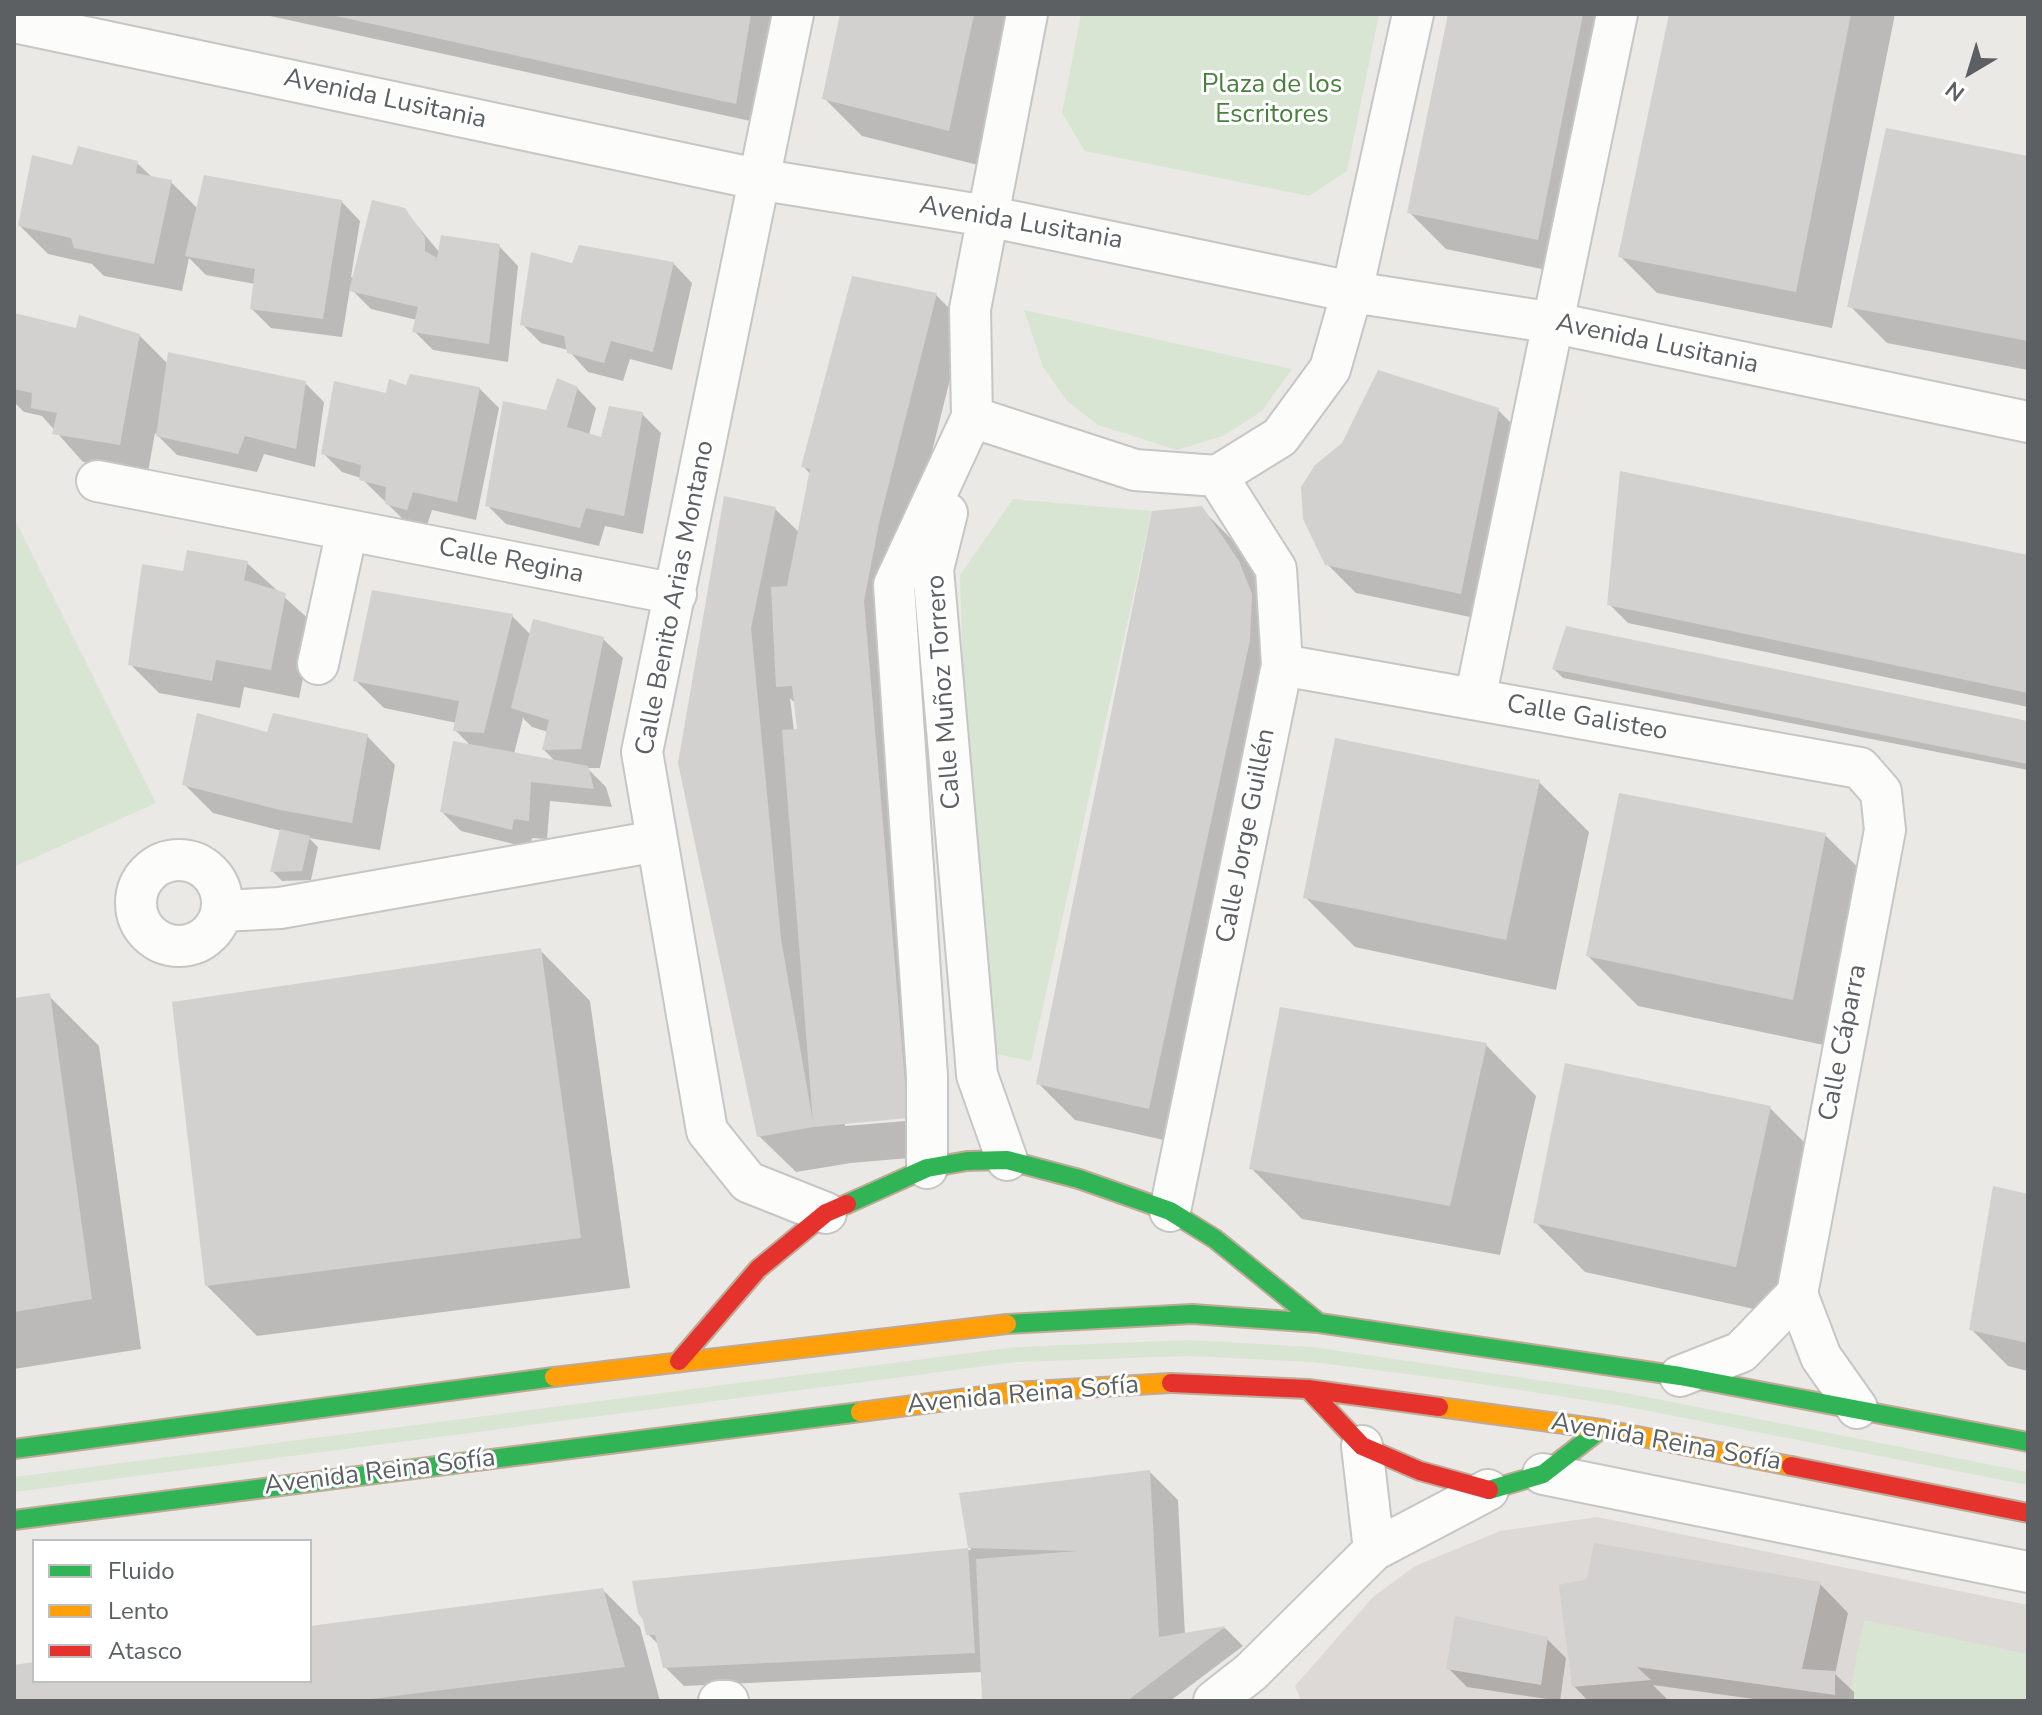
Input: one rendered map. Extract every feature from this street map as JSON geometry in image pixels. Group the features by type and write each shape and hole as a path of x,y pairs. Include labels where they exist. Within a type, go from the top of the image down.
{"highway":[{"path":"679,1361 758,1269 826,1213 927,1168 1007,1160 1079,1179 1170,1211 1215,1239 1319,1323"},
{"path":"14,1449 679,1361 1009,1324 1192,1314 1319,1323 1680,1376 2028,1442"},
{"name":"Avenida Reina Sofía","path":"14,1520 1015,1392 1187,1382 1308,1389 1601,1429 2028,1513"},
{"path":"1308,1389 1362,1446 1420,1471 1488,1490 1543,1474 1601,1429"}],"street":[{"name":"Calle Benito Arias Montano","path":"793,14 642,752 707,1131 748,1182 826,1213"},
{"path":"1027,14 970,309 972,417 1135,470 1217,476 1280,437 1330,369 1352,292 1413,14"},
{"path":"1475,699 1617,14"},
{"name":"Avenida Lusitania","path":"14,23 757,179 987,216 1352,292 1555,323 2028,422"},
{"name":"Calle Muñoz Torrero","path":"972,417 933,569 977,1075 1007,1160"},
{"name":"Calle Muñoz Torrero","path":"927,1168 927,1076 894,585 972,417"},
{"name":"Calle Jorge Guillén","path":"1170,1211 1282,665 1276,569 1217,476"},
{"name":"Calle Regina","path":"97,481 676,594"},
{"path":"318,664 347,530"},
{"name":"Calle Galisteo","path":"1282,665 1860,768 1881,792"},
{"name":"Calle Cáparra","path":"1797,1294 1885,830 1881,792"},
{"path":"222,911 280,908 657,841"},
{"path":"1680,1376 1741,1352 1797,1294 1821,1357 1857,1408"},
{"path":"1362,1446 1374,1550"},
{"name":"Avenida Reina Sofía","path":"1543,1474 2028,1572"},
{"path":"1214,1701 1251,1672 1374,1550 1488,1490"},
{"path":"719,1701 728,1701"}],"shaded area":[{"path":"1597,1517 2028,1605 2028,1701 1301,1701 1295,1686 1373,1597 1415,1566 1500,1531"}],"green space":[{"name":"Plaza de los Escritores","path":"1081,14 1379,14 1347,171 1309,196 1085,151 1062,113"},
{"path":"1024,310 1292,369 1262,411 1225,435 1177,450 1098,425 1067,401 1043,367"},
{"path":"1013,499 1152,511 1031,1061 975,1050 960,575"},
{"path":"14,521 156,803 14,867"},
{"path":"1189,1340 1313,1347 1626,1393 2028,1472 2028,1485 1623,1406 1468,1382 1312,1362 1188,1356 1017,1362 14,1492 14,1477 1016,1347"},
{"path":"1864,1620 2028,1654 2028,1701 1848,1701"}],"building":[{"path":"327,14 751,14 736,104"},
{"path":"840,14 974,14 949,131 822,99"},
{"path":"1448,14 1583,14 1538,240 1407,213"},
{"path":"1669,14 1851,14 1796,292 1618,257"},
{"path":"1886,128 2028,156 2028,341 1847,307"},
{"path":"78,146 138,161 136,173 172,180 154,264 74,248 71,238 18,226 32,155 72,165"},
{"path":"204,175 342,200 323,319 250,309 255,269 185,256"},
{"path":"372,200 405,208 425,237 425,251 437,258 441,235 500,244 489,344 412,332 418,307 349,291"},
{"path":"579,245 674,262 653,352 611,341 604,363 567,353 564,336 520,325 531,252 572,263"},
{"path":"852,276 937,293 879,523 864,601 908,1118 813,1127 757,1137 678,763 724,496 776,507 751,628 781,939 813,1122 782,730 797,729 792,686 776,687 771,587 787,586 810,469 801,467"},
{"path":"14,313 76,328 79,315 140,334 120,445 52,434 57,413 31,408 32,393 14,389"},
{"path":"168,352 306,381 296,449 245,436 238,454 156,436"},
{"path":"1378,370 1499,408 1461,594 1325,565 1303,519 1301,487 1315,465 1342,443"},
{"path":"410,374 480,387 457,502 413,492 407,510 385,504 386,487 359,480 361,465 321,454 334,381 386,393 389,379 406,385"},
{"path":"557,378 578,387 567,427 601,437 609,406 643,412 624,516 586,508 580,528 485,506 503,401 546,410"},
{"path":"1620,471 2028,555 2028,693 1607,605"},
{"path":"1202,506 1239,561 1252,594 1250,640 1149,1109 1036,1084 1152,511"},
{"path":"187,550 248,561 244,580 286,593 271,670 216,660 212,681 128,665 142,564 183,571"},
{"path":"372,590 513,614 484,733 453,731 459,701 353,681"},
{"path":"533,619 604,637 581,749 542,750 549,720 511,708"},
{"path":"1566,626 2028,721 2028,764 1552,669"},
{"path":"197,713 267,732 273,713 368,734 352,823 280,810 182,785"},
{"path":"1335,738 1540,780 1506,940 1303,898"},
{"path":"453,741 588,766 594,789 531,782 529,821 514,819 512,830 440,812"},
{"path":"1619,793 1826,833 1793,1000 1586,956"},
{"path":"280,829 310,836 302,871 270,872"},
{"path":"541,948 581,1238 205,1286 172,1002"},
{"path":"50,993 92,1299 14,1312 14,998"},
{"path":"1280,1007 1487,1043 1450,1206 1249,1169"},
{"path":"1565,1063 1771,1106 1736,1267 1533,1223"},
{"path":"1993,1186 2028,1194 2028,1343 1969,1330"},
{"path":"1150,1470 1159,1637 1226,1626 1127,1701 982,1701 976,1559 1078,1551 968,1548 959,1493"},
{"path":"1594,1543 1821,1582 1802,1669 1835,1671 1835,1695 1637,1667 1651,1680 1572,1687 1559,1585 1587,1579"},
{"path":"968,1548 975,1653 663,1668 655,1635 646,1635 638,1613 632,1581"},
{"path":"603,1588 625,1667 355,1701 14,1701 14,1665 32,1662 32,1683 312,1683 312,1626"},
{"path":"1455,1616 1548,1637 1541,1685 1446,1669"}],"traffic: fast":[{"path":"847,1204 927,1168 967,1161 1007,1160 1079,1179 1170,1211 1215,1239 1319,1323"},
{"path":"1007,1324 1192,1314 1319,1323 1680,1376 2028,1442"},
{"path":"14,1449 554,1377"},
{"path":"14,1520 860,1412"},
{"path":"1489,1490 1543,1474 1601,1429"}],"traffic: slow":[{"path":"554,1377 1007,1324"},
{"path":"860,1412 1015,1392 1171,1383"},
{"path":"1439,1407 1601,1429 1791,1466"}],"traffic: jam":[{"path":"679,1361 758,1269 826,1213 847,1204"},
{"path":"1171,1383 1308,1389 1439,1407"},
{"path":"1308,1389 1362,1446 1420,1471 1489,1490"},
{"path":"1791,1466 2028,1513"}]}
